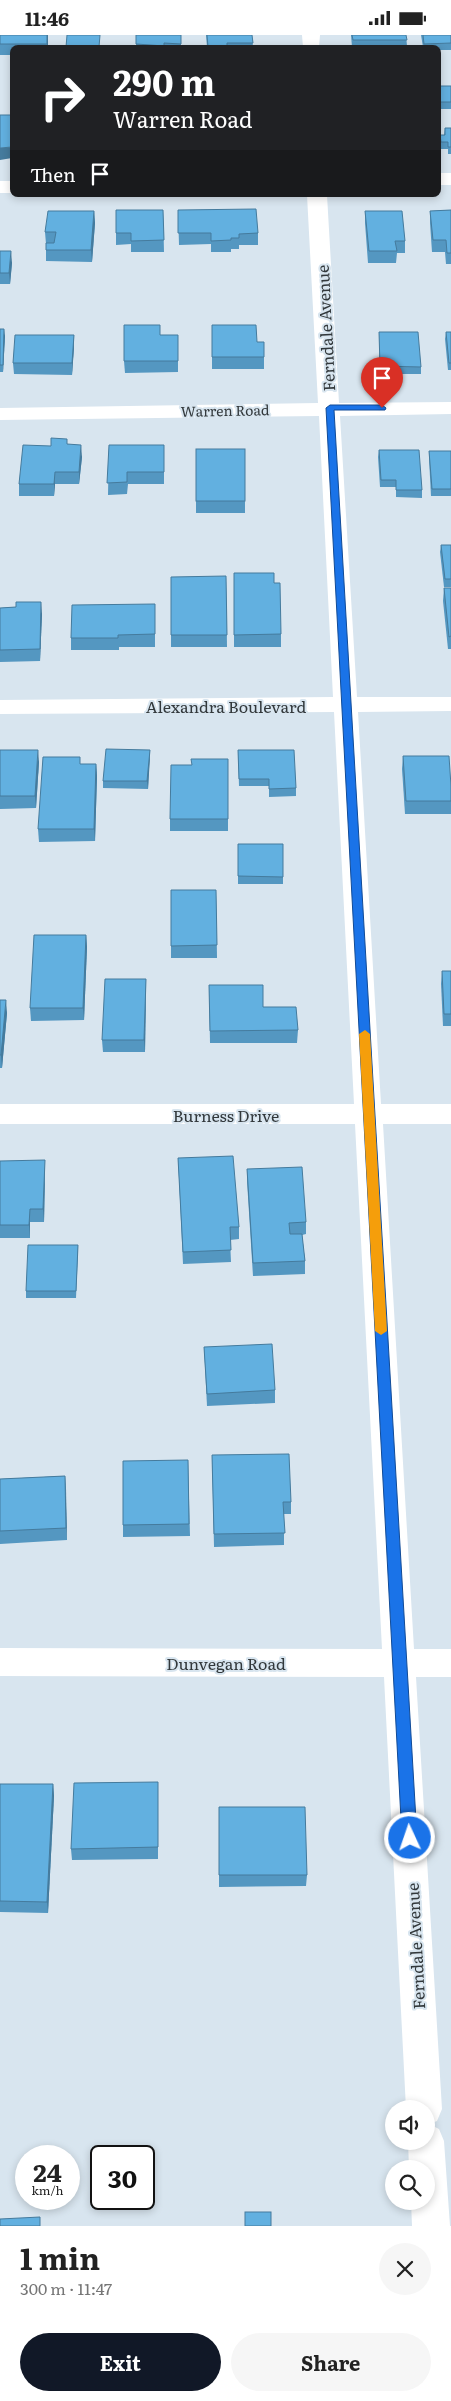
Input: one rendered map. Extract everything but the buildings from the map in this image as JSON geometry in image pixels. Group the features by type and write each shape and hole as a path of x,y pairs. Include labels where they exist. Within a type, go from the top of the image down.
{"street":[{"name":"Ferndale Avenue","path":"317,197 424,2100"},
{"name":"Warren Road","path":"0,413 451,408"},
{"name":"Alexandra Boulevard","path":"0,707 451,704"},
{"name":"Burness Drive","path":"0,1114 451,1115"},
{"name":"Dunvegan Road","path":"0,1662 451,1663"},
{"path":"427,2150 431,2226"}],"slow traffic":[{"path":"365,1034 381,1331"}],"route":[{"path":"382,408 330,408 410,1838"}]}
